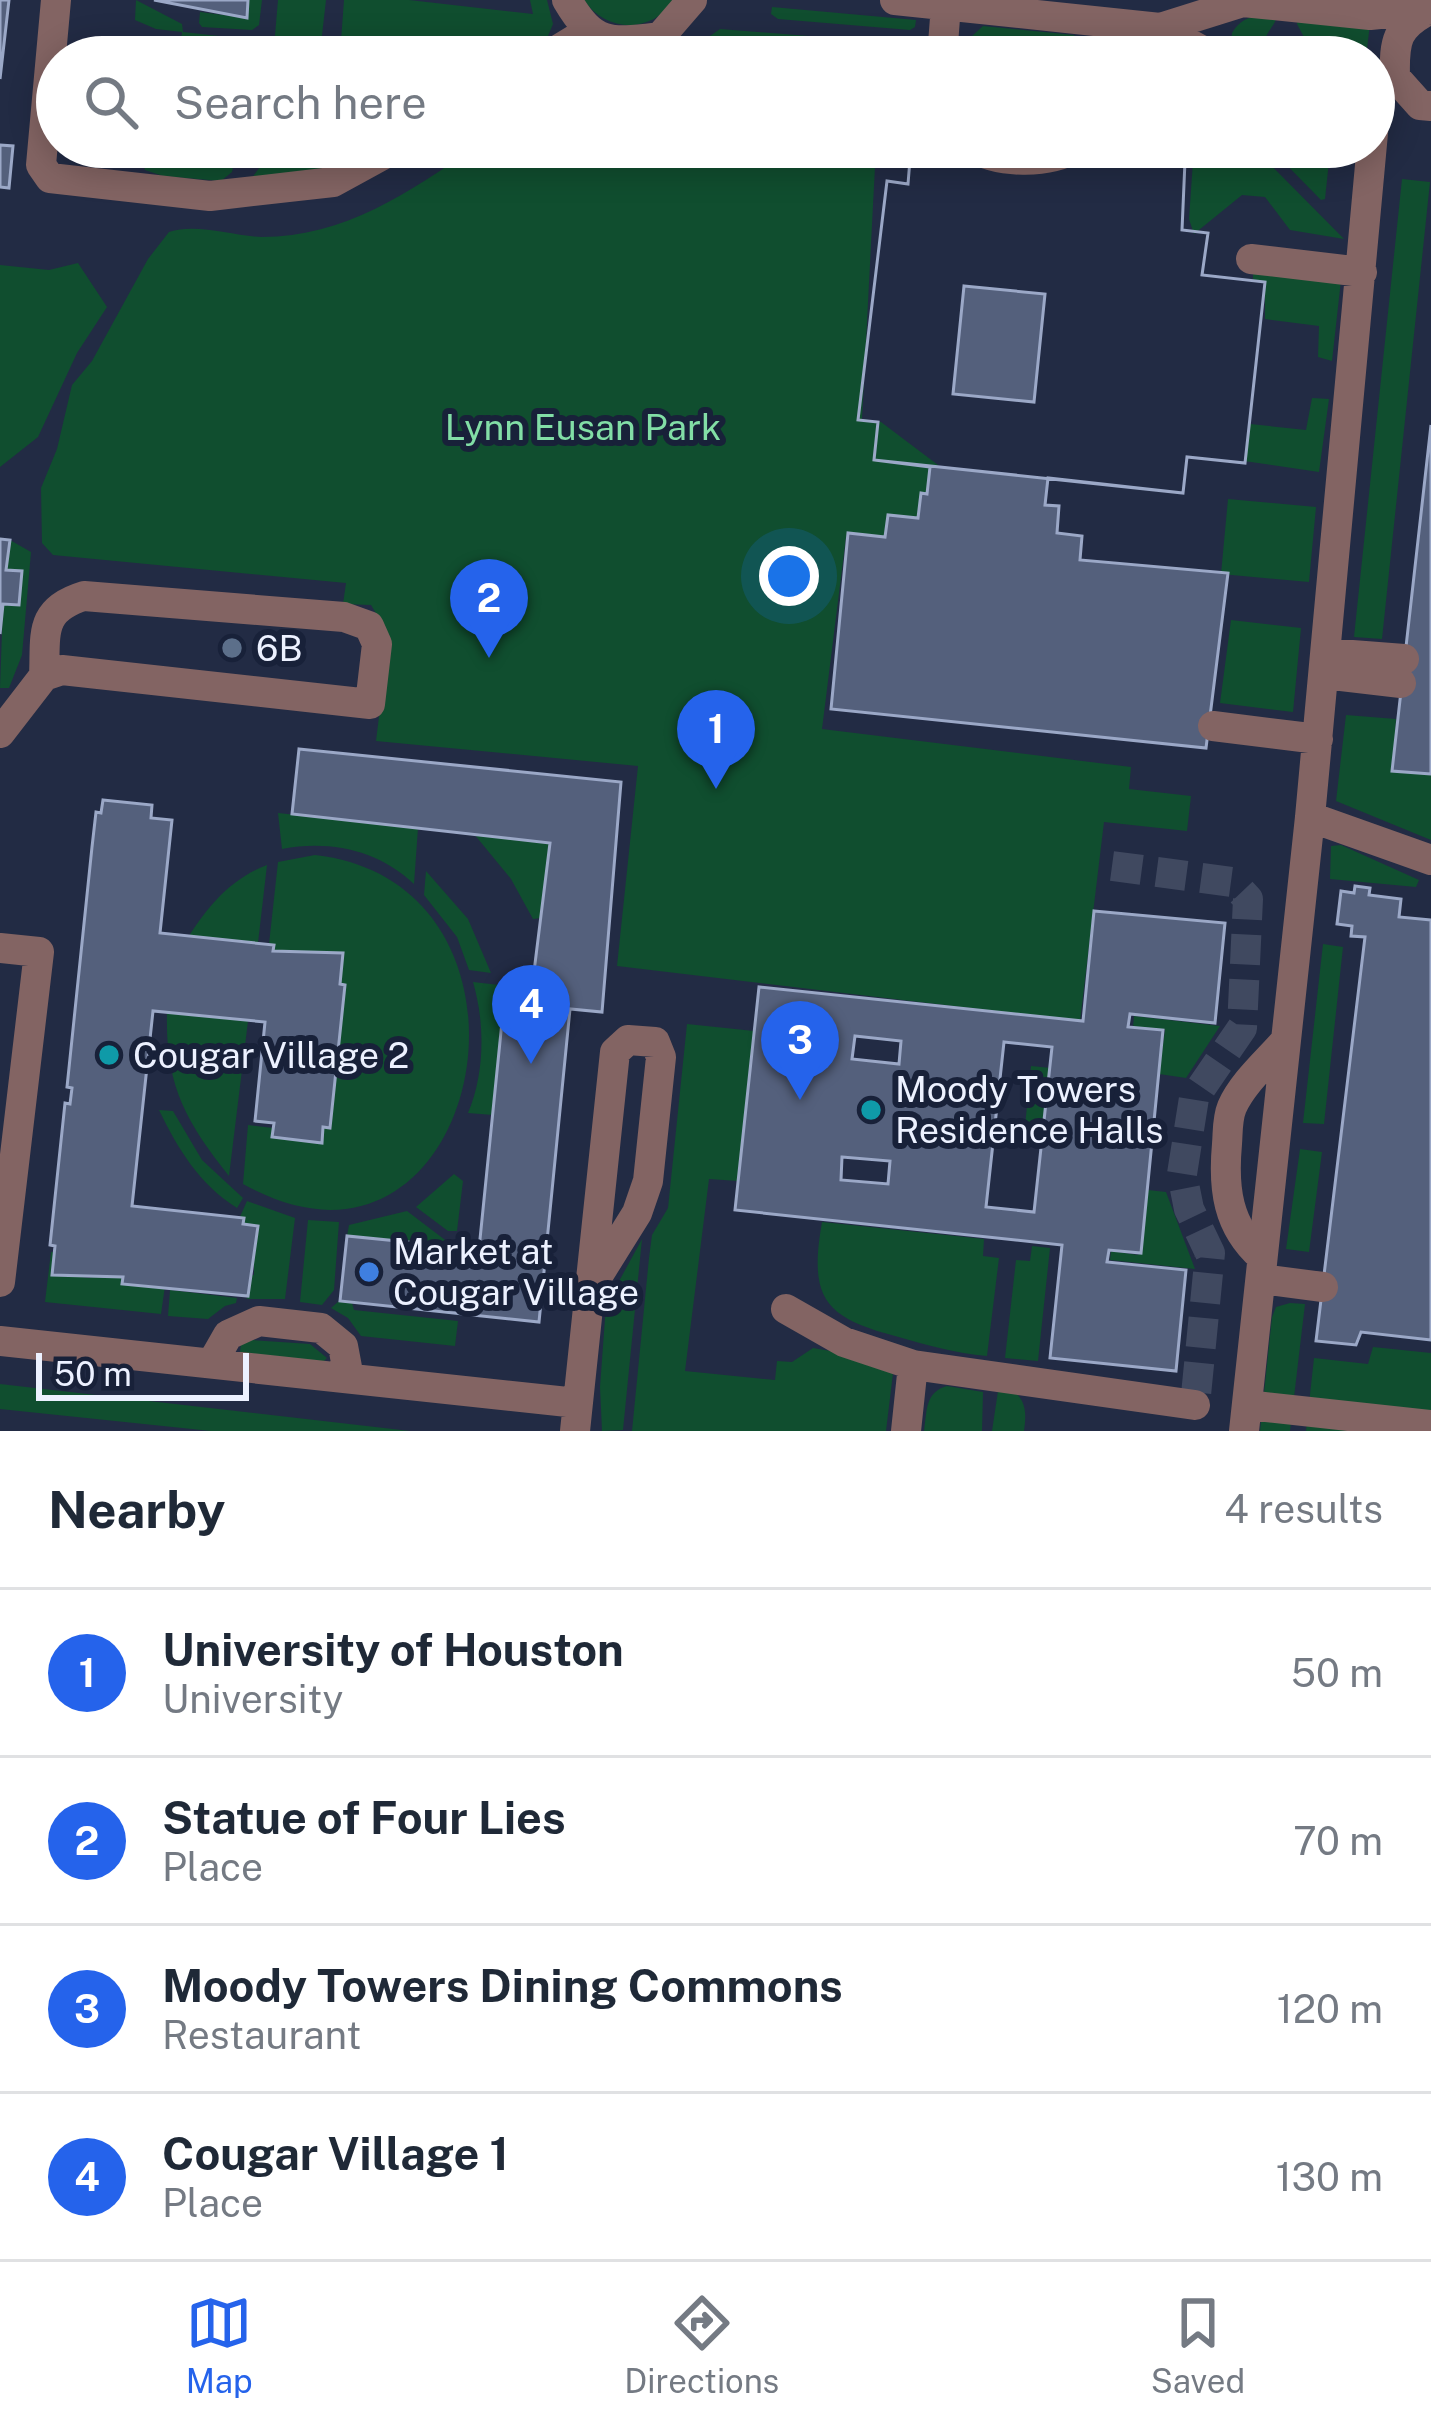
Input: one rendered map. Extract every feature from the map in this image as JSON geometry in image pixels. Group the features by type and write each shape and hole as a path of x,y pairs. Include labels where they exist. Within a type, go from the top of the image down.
{"street":[{"path":"52,36 56,0"},
{"path":"567,0 587,32 599,36"},
{"path":"660,36 692,0"},
{"path":"895,0 1160,28 1175,36"},
{"path":"1160,28 1243,2 1370,15 1431,9"},
{"path":"1223,36 1225,16 1243,2"},
{"path":"944,36 946,5"},
{"path":"1395,43 1411,19 1431,9"},
{"path":"1107,36 1108,23"},
{"path":"580,36 587,32"},
{"path":"1395,77 1425,105"},
{"path":"1395,96 1425,105"},
{"path":"43,168 50,178 210,196 333,182 359,168"},
{"path":"1370,168 1318,739 1245,1418 1431,1425"},
{"path":"1251,259 1362,272"},
{"path":"0,733 44,676 62,670 370,704 377,644 369,626 344,617 84,596 62,602 46,621 44,676"},
{"path":"1325,663 1403,671"},
{"path":"1213,726 1318,739"},
{"path":"1310,818 1431,860"},
{"path":"0,948 39,952 0,1282"},
{"path":"0,1341 349,1378 576,1417 589,1290 608,1107 615,1052 628,1040 655,1042 661,1058 648,1181 637,1213 589,1290"},
{"path":"1286,1040 1244,1089 1228,1120 1223,1178 1227,1205 1262,1268 1323,1286"},
{"path":"608,1107 655,1112"},
{"path":"786,1309 844,1342 913,1365 1195,1405"},
{"path":"212,1363 228,1335 259,1321 320,1328 343,1346 349,1378"},
{"path":"906,1431 913,1365"}],"green space":[{"path":"136,0 182,24 183,32 219,36 182,36 182,32 135,20"},
{"path":"248,0 262,0 259,25 252,30 199,23 200,12 246,18"},
{"path":"278,0 326,0 322,36 275,36"},
{"path":"344,0 409,0 533,14 530,0 547,0 553,24 548,36 341,36"},
{"path":"584,0 674,0 654,19 629,25 604,19"},
{"path":"772,7 916,20 910,30 778,19 771,14"},
{"path":"1278,12 1267,36 1232,36 1236,27 1252,17"},
{"path":"1298,15 1370,24 1369,36 1303,36"},
{"path":"983,26 1075,36 972,36"},
{"path":"720,29 808,36 710,36"},
{"path":"144,168 233,168 221,181"},
{"path":"259,168 326,168 323,171 251,179"},
{"name":"Lynn Eusan Park","path":"444,168 875,168 862,419 881,422 938,465 920,522 885,541 846,537 822,729 1131,767 1129,789 1191,796 1187,831 1104,822 1080,1021 617,966 638,766 376,741 389,635 371,605 343,604 346,583 53,555 42,543 41,488 57,449 72,385 92,361 148,259 169,232 203,229 262,237 292,235 375,209"},
{"path":"1193,168 1274,168 1344,239 1290,230 1265,197 1242,195 1194,234 1189,219"},
{"path":"1290,168 1328,168 1325,199"},
{"path":"1402,179 1430,182 1382,639 1354,637"},
{"path":"78,263 107,307 77,353 38,437 0,467 0,265 49,270"},
{"path":"1253,273 1341,280 1332,361 1318,357 1319,326 1265,319 1265,282 1253,279"},
{"path":"1312,398 1329,399 1319,472 1244,461 1250,424 1306,430"},
{"path":"1228,499 1316,507 1309,582 1221,574"},
{"path":"10,540 31,552 22,655 9,688 0,688 3,604 19,604 22,571 6,570"},
{"path":"1231,620 1301,628 1293,712 1220,703"},
{"path":"1346,715 1396,719 1393,769 1431,773 1431,840 1336,801"},
{"path":"278,813 418,828 414,884 385,863 352,850 282,849"},
{"path":"474,834 550,843 541,918 533,919 511,879"},
{"path":"1341,845 1419,880 1416,887 1330,879 1331,846"},
{"path":"315,855 395,883 445,938 467,1007 464,1081 438,1147 391,1194 325,1210 243,1184 248,1125 273,1128 273,1138 322,1142 343,954 273,951 274,945 269,944 278,862"},
{"path":"267,865 258,943 189,936 222,894"},
{"path":"426,871 468,919 491,973 469,970 457,937 424,895"},
{"path":"1323,944 1343,947 1324,1124 1303,1123"},
{"path":"473,982 508,986 493,1115 468,1113 481,1048"},
{"path":"167,1012 248,1021 229,1176 200,1137 181,1100 170,1060"},
{"path":"1134,1016 1220,1026 1186,1078 1159,1074 1165,1030 1133,1028"},
{"path":"687,1024 754,1031 738,1181 709,1179 685,1371 775,1380 777,1361 792,1362 813,1348 842,1353 893,1373 886,1431 632,1431 652,1235 668,1208"},
{"path":"1031,1066 1051,1068 1043,1148 1023,1146"},
{"path":"159,1110 173,1111 202,1160 243,1198 237,1208 191,1165"},
{"path":"1300,1149 1322,1152 1309,1252 1286,1249"},
{"path":"454,1174 463,1181 457,1231 448,1231 416,1207"},
{"path":"1148,1190 1166,1192 1195,1269 1110,1260 1111,1251 1138,1255"},
{"path":"247,1201 295,1218 285,1299 247,1299 248,1275 254,1275 254,1226 243,1226 239,1219"},
{"path":"407,1211 453,1246 347,1236 349,1225"},
{"path":"308,1220 339,1222 334,1290 322,1305 300,1302"},
{"path":"822,1222 984,1239 983,1256 999,1258 987,1356 871,1329 837,1311 820,1286"},
{"path":"642,1239 623,1430 602,1431 606,1305"},
{"path":"1032,1246 1050,1248 1038,1361 1005,1358 1016,1260 1030,1261"},
{"path":"51,1252 56,1252 55,1274 90,1278 92,1271 165,1286 161,1314 45,1302"},
{"path":"170,1290 237,1298 208,1319 168,1316"},
{"path":"339,1301 352,1303 354,1310 458,1321 455,1346 361,1336 348,1318 331,1308"},
{"path":"1305,1304 1290,1431 1260,1431 1272,1317 1276,1307"},
{"path":"241,1343 310,1344 327,1358 323,1362 240,1353"},
{"path":"1373,1347 1431,1353 1431,1431 1306,1431 1314,1358 1368,1364"},
{"path":"0,1384 410,1431 211,1431 0,1409"},
{"path":"947,1386 983,1392 982,1431 924,1431 931,1398"},
{"path":"998,1391 1020,1397 1024,1431 992,1431"}],"building":[{"path":"0,0 9,0 0,79"},
{"path":"154,0 248,0 247,18"},
{"path":"0,145 13,146 9,188 0,187"},
{"path":"909,168 1185,168 1182,230 1208,233 1202,275 1265,282 1245,463 1187,457 1183,493 1048,478 1045,505 1059,506 1057,533 1082,536 1080,560 1228,573 1206,748 831,709 848,533 885,537 888,515 918,518 921,493 927,494 930,467 874,460 878,422 858,420 887,181 908,184"},
{"path":"909,168 1185,168 1182,230 1208,233 1202,275 1265,282 1245,463 1187,457 1183,493 874,460 878,422 858,420 887,181 908,184","holes":["964,286 1045,294 1034,402 953,394"]},
{"path":"1431,425 1431,774 1392,771"},
{"path":"0,539 10,540 6,570 22,571 19,605 3,604 0,634"},
{"path":"299,749 621,782 602,1012 570,1009 539,1322 340,1301 347,1236 479,1249 504,1002 530,1004 550,843 292,814"},
{"name":"Cougar Village 2","path":"103,800 152,805 151,818 172,820 160,933 274,945 273,951 343,953 340,984 345,985 330,1128 323,1127 322,1143 272,1137 274,1123 255,1121 265,1022 153,1011 132,1206 244,1218 243,1224 258,1226 248,1296 122,1284 123,1277 52,1275 55,1246 50,1245 65,1103 70,1104 72,1088 67,1087 92,847 96,812 101,813"},
{"path":"1355,886 1370,888 1369,895 1401,899 1399,917 1431,920 1431,1340 1361,1332 1356,1345 1316,1341 1365,937 1351,936 1352,926 1337,924 1341,891 1354,893"},
{"name":"Moody Towers Residence Halls","path":"1094,911 1225,923 1215,1023 1130,1014 1128,1027 1163,1030 1141,1253 1109,1250 1107,1262 1186,1270 1176,1371 1050,1358 1062,1245 735,1210 759,987 1083,1021","holes":["855,1036 901,1041 899,1064 852,1059","1004,1042 1052,1047 1034,1212 986,1207","842,1157 890,1161 888,1184 841,1180"]}],"tunnel":[{"path":"1112,866 1232,882 1248,899 1242,1028 1194,1098 1182,1174 1189,1209 1210,1253 1195,1405"}],"place":[{"name":"6B","path":"232,648"},
{"name":"Statue of Four Lies","path":"489,658"},
{"name":"University of Houston","path":"716,789"},
{"name":"Cougar Village 2","path":"109,1055"},
{"name":"Cougar Village 1","path":"531,1064"},
{"name":"Moody Towers Dining Commons","path":"800,1100"},
{"name":"Moody Towers Residence Halls","path":"871,1110"},
{"name":"Market at Cougar Village","path":"369,1272"}]}
